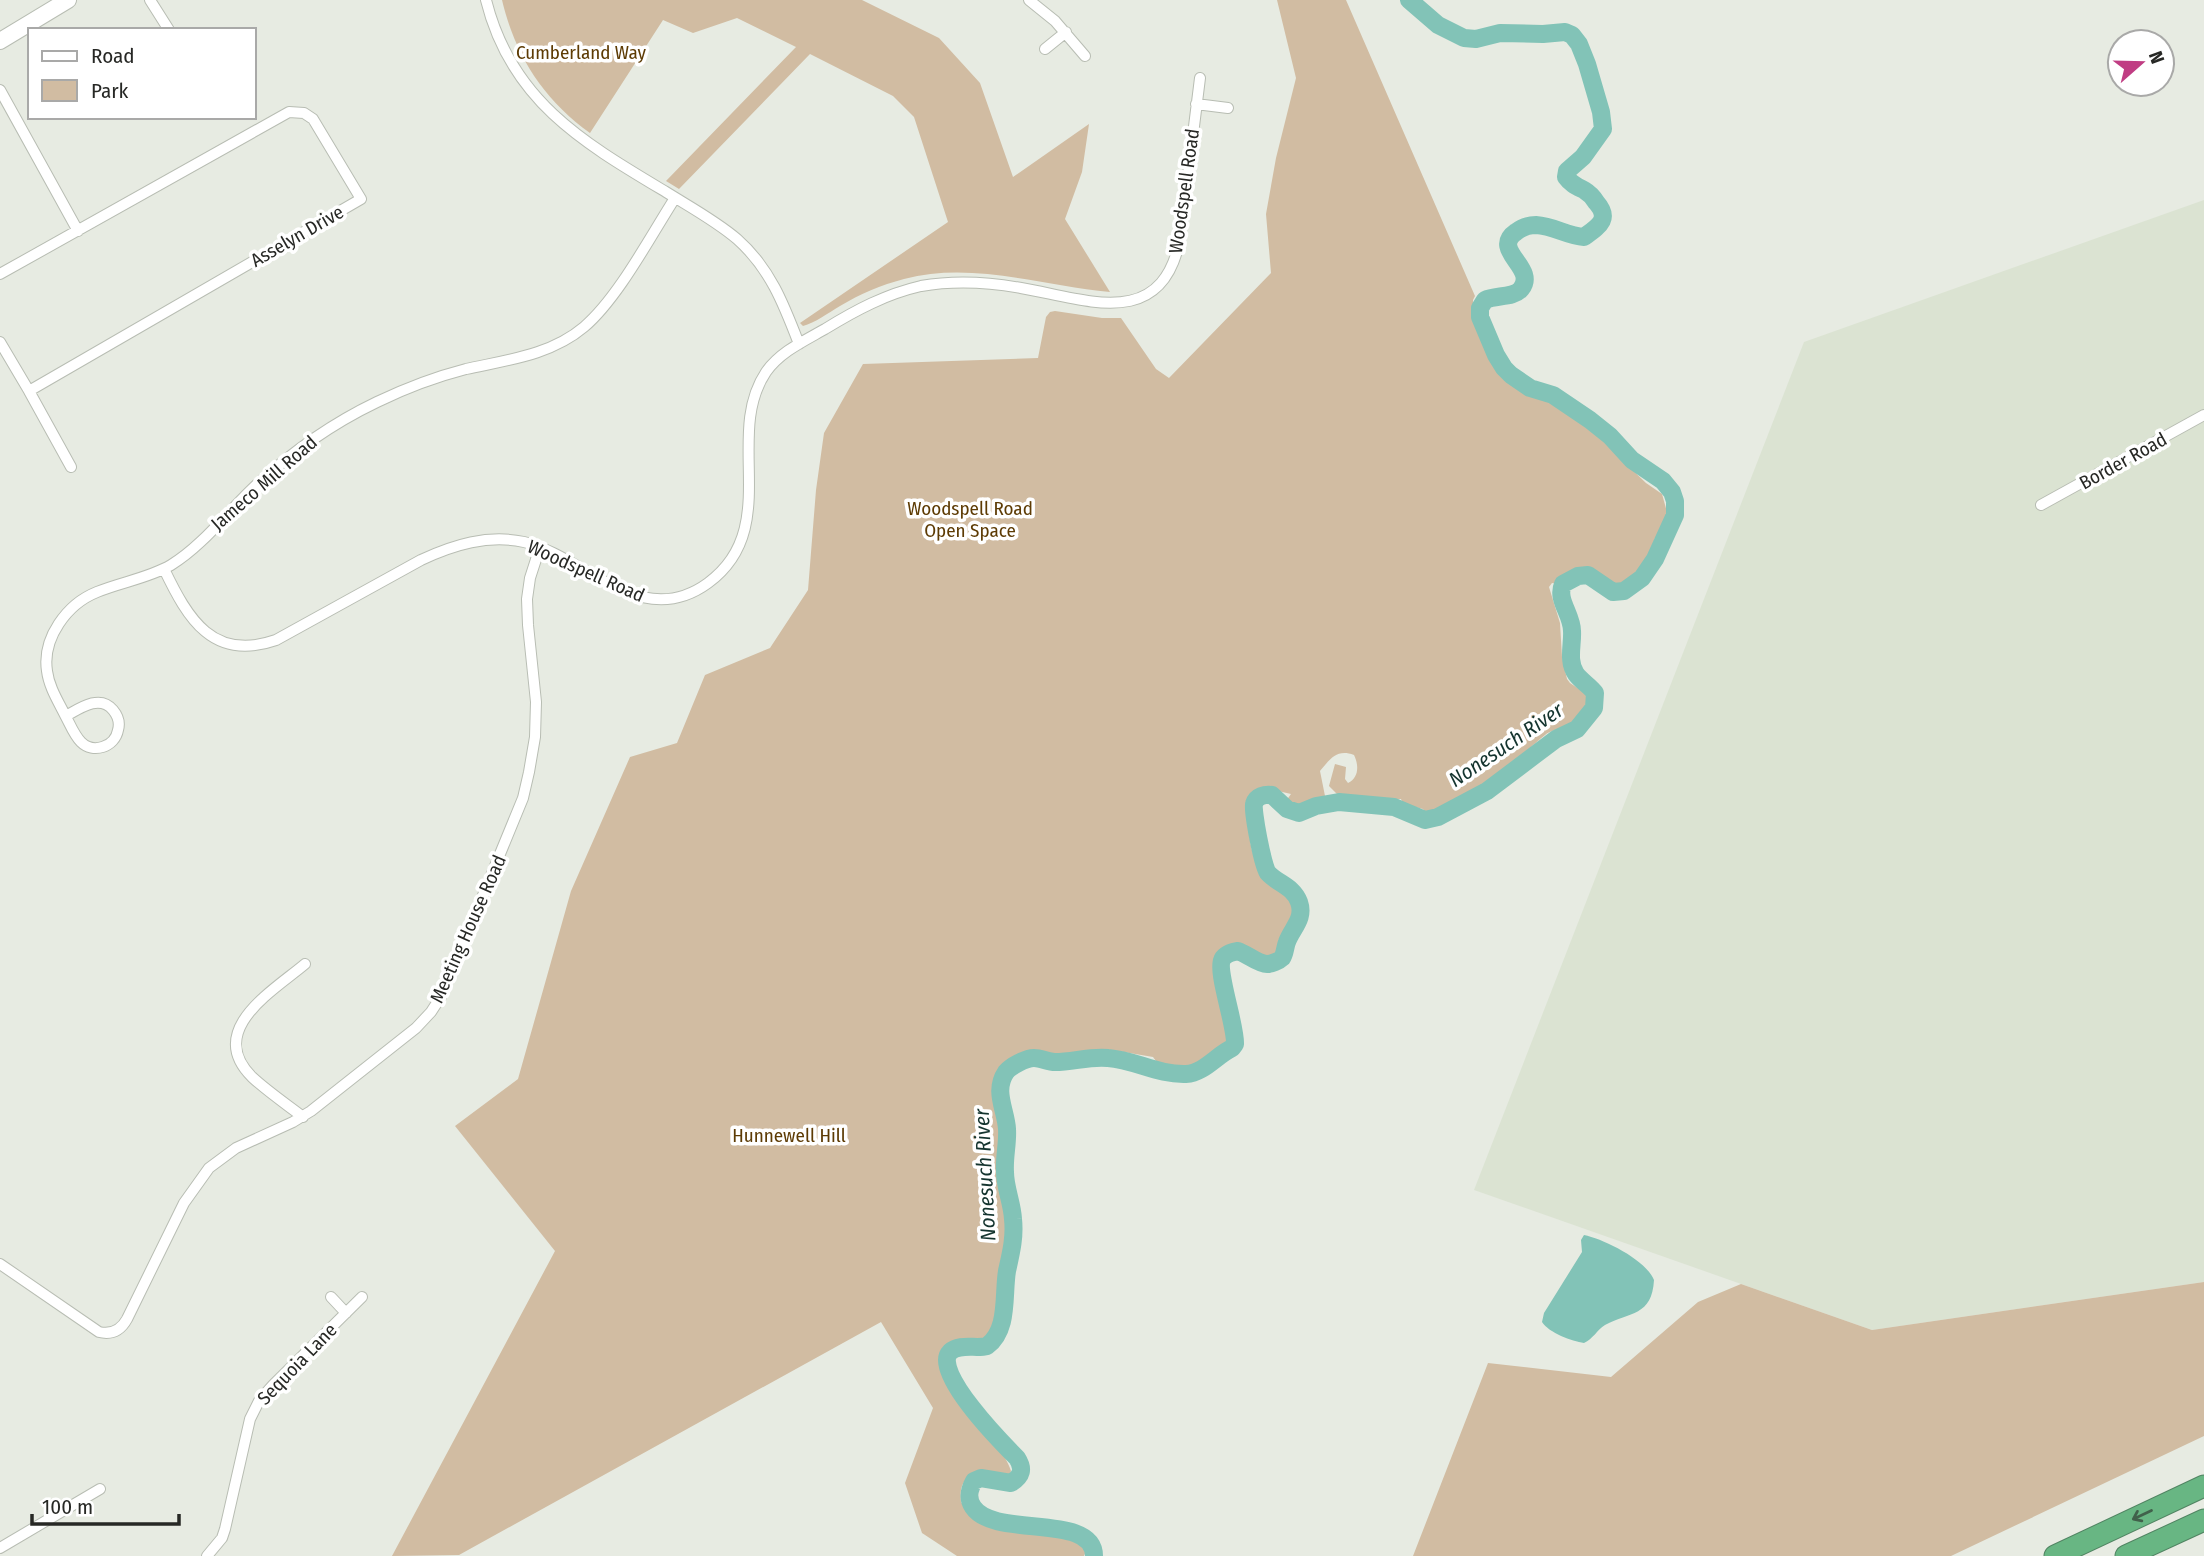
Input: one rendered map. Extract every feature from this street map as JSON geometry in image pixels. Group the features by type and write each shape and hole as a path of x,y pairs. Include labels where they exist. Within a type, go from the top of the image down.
{"highway":[{"path":"2055,1556 2204,1486"},
{"path":"2126,1556 2204,1520"}],"main road":[{"path":"0,41 68,0"}],"street":[{"path":"150,0 168,28"},
{"path":"486,0 502,45 535,97 583,139 737,239 759,262 776,289 799,344"},
{"path":"1029,0 1066,32 1085,56"},
{"path":"1045,49 1066,32"},
{"name":"Woodspell Road","path":"164,569 186,610 203,631 229,645 253,647 276,640 443,550 465,543 499,540 540,547 622,590 651,599 672,599 696,591 718,575 736,553 746,524 751,414 758,389 772,365 799,344 883,298 932,285 963,282 994,284 1102,304 1125,303 1142,296 1161,282 1177,255 1200,78"},
{"path":"0,90 78,231"},
{"path":"1196,104 1228,107"},
{"name":"Asselyn Drive","path":"0,274 283,115 295,111 313,119 361,199 29,391"},
{"name":"Jameco Mill Road","path":"66,716 90,703 104,704 117,716 118,731 106,746 91,748 80,742 66,716 50,684 47,670 48,649 58,625 71,609 89,595 164,569 191,549 271,472 335,424 419,383 465,369 534,354 556,345 584,327 612,295 676,198"},
{"path":"0,342 71,467"},
{"name":"Border Road","path":"2040,505 2204,415"},
{"name":"Meeting House Road","path":"0,1264 99,1332 116,1331 127,1319 184,1203 209,1168 236,1148 303,1117 416,1028 431,1012 442,995 523,798 535,737 536,702 527,599 530,578 540,547"},
{"path":"303,1117 247,1072 238,1058 236,1043 246,1014 305,964"},
{"path":"331,1297 346,1313"},
{"name":"Sequoia Lane","path":"207,1556 222,1538 225,1529 254,1410 272,1385 362,1297"},
{"path":"0,1548 100,1489"}],"shaded area":[{"path":"2204,200 2204,1282 1872,1330 1474,1190 1804,342"}],"green space":[{"name":"Cumberland Way","path":"502,0 862,0 939,38 980,83 1013,177 1089,124 1082,172 1065,219 1110,292 1007,276 930,274 871,290 803,326 800,323 948,222 914,117 893,96 810,54 679,189 666,181 796,47 737,18 693,33 663,20 590,133 558,106 533,74 515,39"},
{"name":"Hunnewell Hill","path":"1277,0 1346,0 1475,296 1473,314 1492,358 1508,380 1527,393 1549,400 1603,437 1619,457 1662,494 1667,512 1666,524 1655,538 1646,563 1626,585 1610,585 1600,574 1592,571 1570,577 1559,584 1552,583 1549,587 1560,623 1562,657 1567,679 1588,695 1585,711 1570,725 1545,735 1467,799 1434,814 1420,814 1425,812 1423,809 1403,804 1401,799 1367,801 1341,798 1329,786 1335,764 1346,767 1345,779 1348,783 1354,778 1357,763 1354,755 1348,753 1335,756 1320,771 1325,796 1311,807 1301,809 1291,805 1286,801 1291,794 1274,790 1261,793 1252,812 1251,846 1265,875 1294,900 1296,917 1293,927 1284,930 1277,955 1265,957 1240,948 1226,954 1222,977 1231,1038 1228,1047 1210,1059 1175,1072 1174,1067 1161,1066 1153,1057 1112,1050 1064,1056 1039,1052 1019,1055 998,1072 995,1087 999,1122 1000,1185 1008,1254 1000,1276 997,1319 991,1340 967,1341 953,1350 948,1362 947,1376 952,1393 995,1443 1011,1471 1008,1478 991,1475 985,1470 965,1480 961,1488 961,1502 979,1522 1006,1530 1065,1536 1086,1551 1084,1556 957,1556 922,1533 905,1483 933,1408 881,1322 459,1555 392,1556 555,1251 455,1126 518,1079 571,891 630,757 677,743 705,675 770,648 808,590 816,490 824,433 863,364 1038,358 1046,317 1055,311 1121,318 1156,369 1169,378 1271,273 1266,214 1276,158 1296,78"},
{"path":"2204,1282 2204,1436 1951,1556 1413,1556 1488,1363 1611,1377 1698,1302 1741,1284 1872,1330"}],"water":[{"path":"1584,1235 1634,1258 1650,1272 1654,1280 1652,1292 1644,1307 1605,1325 1584,1343 1555,1333 1542,1322 1544,1313 1582,1252 1581,1240"}],"waterway":[{"name":"Nonesuch River","path":"1094,1556 1090,1543 1078,1534 1001,1522 984,1516 973,1507 969,1497 974,1481 981,1478 1011,1483 1018,1478 1021,1469 1017,1458 959,1390 950,1375 947,1361 954,1349 987,1346 999,1331 1004,1312 1013,1232 1005,1178 1007,1129 1000,1093 1002,1079 1011,1067 1031,1058 1055,1062 1118,1059 1166,1072 1186,1074 1205,1067 1232,1048 1235,1044 1222,973 1223,958 1238,951 1264,964 1279,960 1300,913 1299,902 1293,892 1272,877 1266,869 1255,816 1254,804 1257,799 1272,795 1287,809 1299,813 1316,806 1339,802 1394,807 1425,820 1438,817 1487,791 1556,739 1577,729 1594,708 1595,693 1573,669 1571,625 1561,596 1563,584 1578,576 1588,575 1613,592 1624,591 1642,578 1655,559 1675,515 1672,492 1663,481 1632,460 1610,436 1590,420 1553,395 1530,388 1504,368 1480,317 1480,308 1485,300 1514,294 1521,289 1525,281 1524,274 1508,246 1509,239 1516,232 1536,225 1584,237 1598,226 1603,218 1603,213 1592,197 1566,177 1567,171 1583,157 1603,129 1601,112 1579,44 1572,35 1565,32 1500,33 1476,39 1464,38 1438,25 1409,0"}],"park label":[{"name":"Woodspell Road Open Space","path":"970,519"}]}
